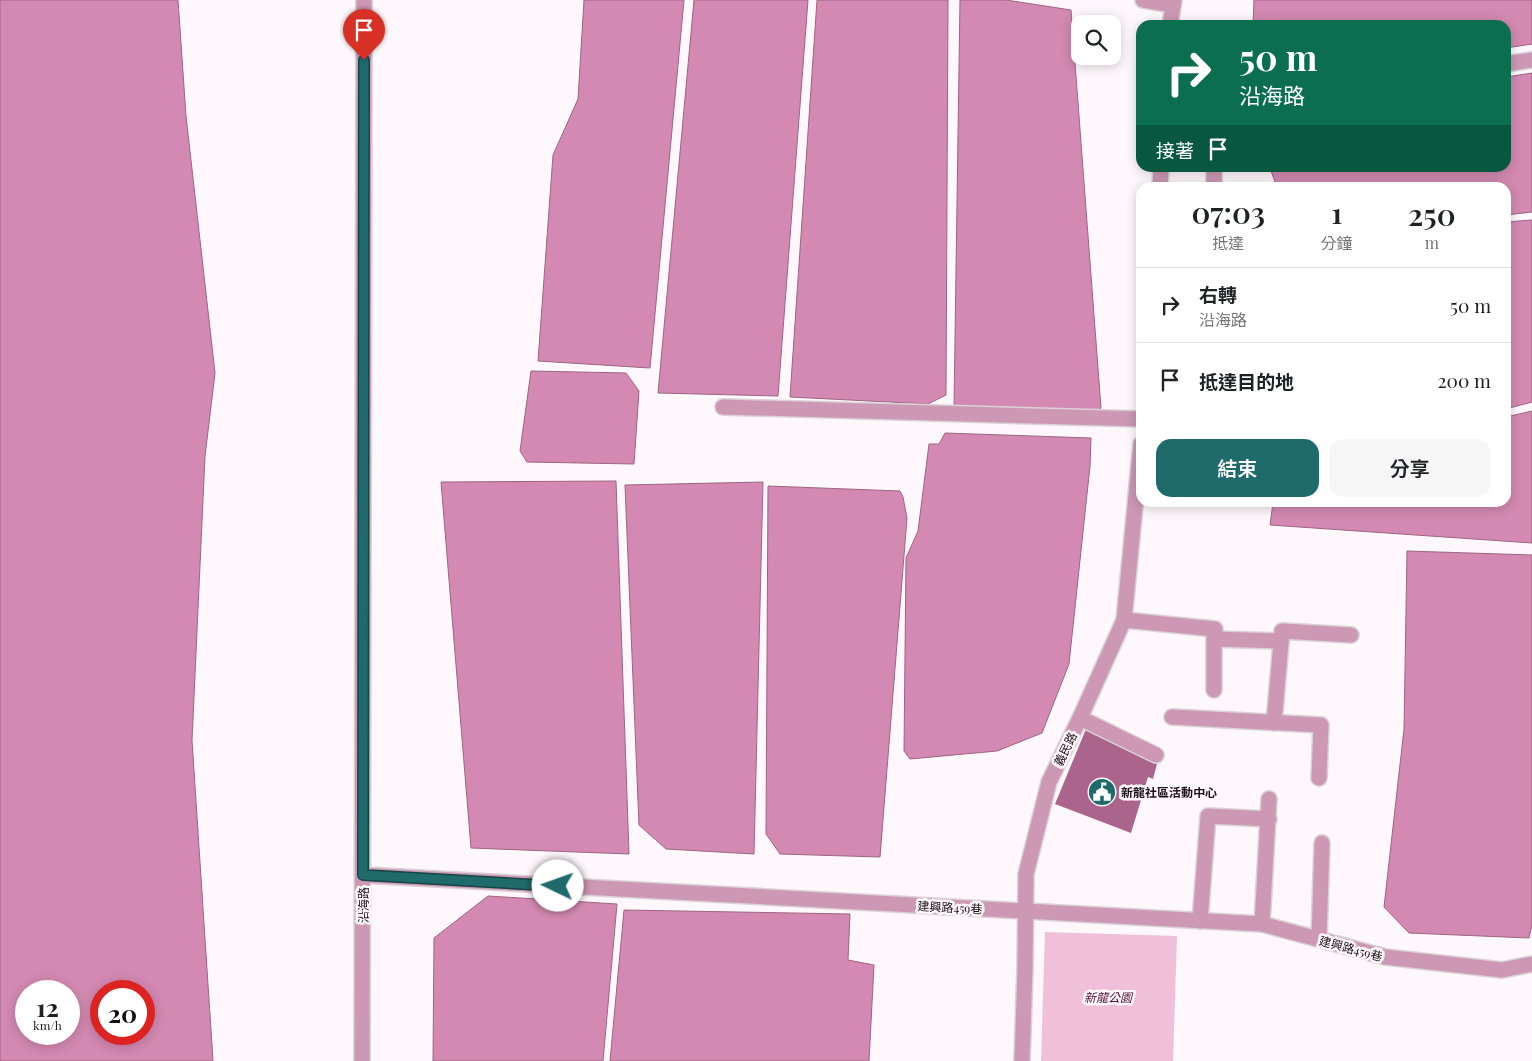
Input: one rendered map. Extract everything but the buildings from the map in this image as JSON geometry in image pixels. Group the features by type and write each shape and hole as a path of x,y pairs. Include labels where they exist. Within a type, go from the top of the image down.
{"street":[{"name":"沿海路","path":"362,1061 364,0"},
{"path":"1143,0 1174,2 1171,20"},
{"path":"1511,63 1532,60"},
{"path":"723,407 1136,419"},
{"name":"義民路","path":"1022,1061 1026,874 1049,782 1124,620 1136,496"},
{"path":"1124,620 1215,629 1214,690"},
{"path":"1274,723 1282,631 1351,636"},
{"path":"1214,639 1281,641"},
{"path":"1172,717 1321,725 1319,778"},
{"path":"1080,718 1156,756"},
{"path":"1262,924 1270,799"},
{"path":"1200,921 1208,816 1268,819"},
{"path":"1319,939 1322,843"},
{"name":"建興路459巷","path":"363,875 1262,924 1385,957 1502,970 1532,964"}],"green space":[{"name":"新龍公園","path":"1045,932 1177,936 1173,1061 1041,1061"}],"shaded area":[{"path":"0,0 178,0 186,116 215,373 205,456 192,740 213,1061 0,1061"},
{"path":"584,0 684,0 650,368 538,361 553,155 578,99"},
{"path":"694,0 808,0 778,396 658,393"},
{"path":"817,0 948,0 946,395 928,404 790,397"},
{"path":"960,0 1006,0 1071,10 1071,65 1075,65 1101,408 1087,420 954,407"},
{"path":"1254,0 1532,0 1532,44 1511,47 1511,20 1253,20"},
{"path":"1532,73 1532,212 1511,214 1511,182 1275,182 1271,172 1511,172 1511,76"},
{"path":"1532,220 1532,402 1511,408 1511,222"},
{"path":"531,371 626,373 639,391 634,464 527,462 520,451"},
{"path":"1532,411 1532,543 1270,525 1272,507 1511,507 1511,416"},
{"path":"945,433 1091,438 1090,466 1069,664 1042,733 997,751 910,759 904,751 906,558 918,531 929,444 939,444"},
{"path":"616,481 629,854 471,848 441,482"},
{"path":"763,482 754,854 666,849 639,825 625,485"},
{"path":"768,486 900,491 903,497 907,518 880,857 780,854 766,834"},
{"path":"1407,551 1532,555 1532,925 1529,938 1409,933 1384,907 1404,729"},
{"path":"488,896 617,904 603,1061 433,1061 434,938"},
{"path":"624,910 850,914 848,960 874,965 869,1061 610,1061"}],"place":[{"name":"新龍社區活動中心","path":"1102,792"}],"route":[{"path":"364,60 363,875 558,886"}]}
